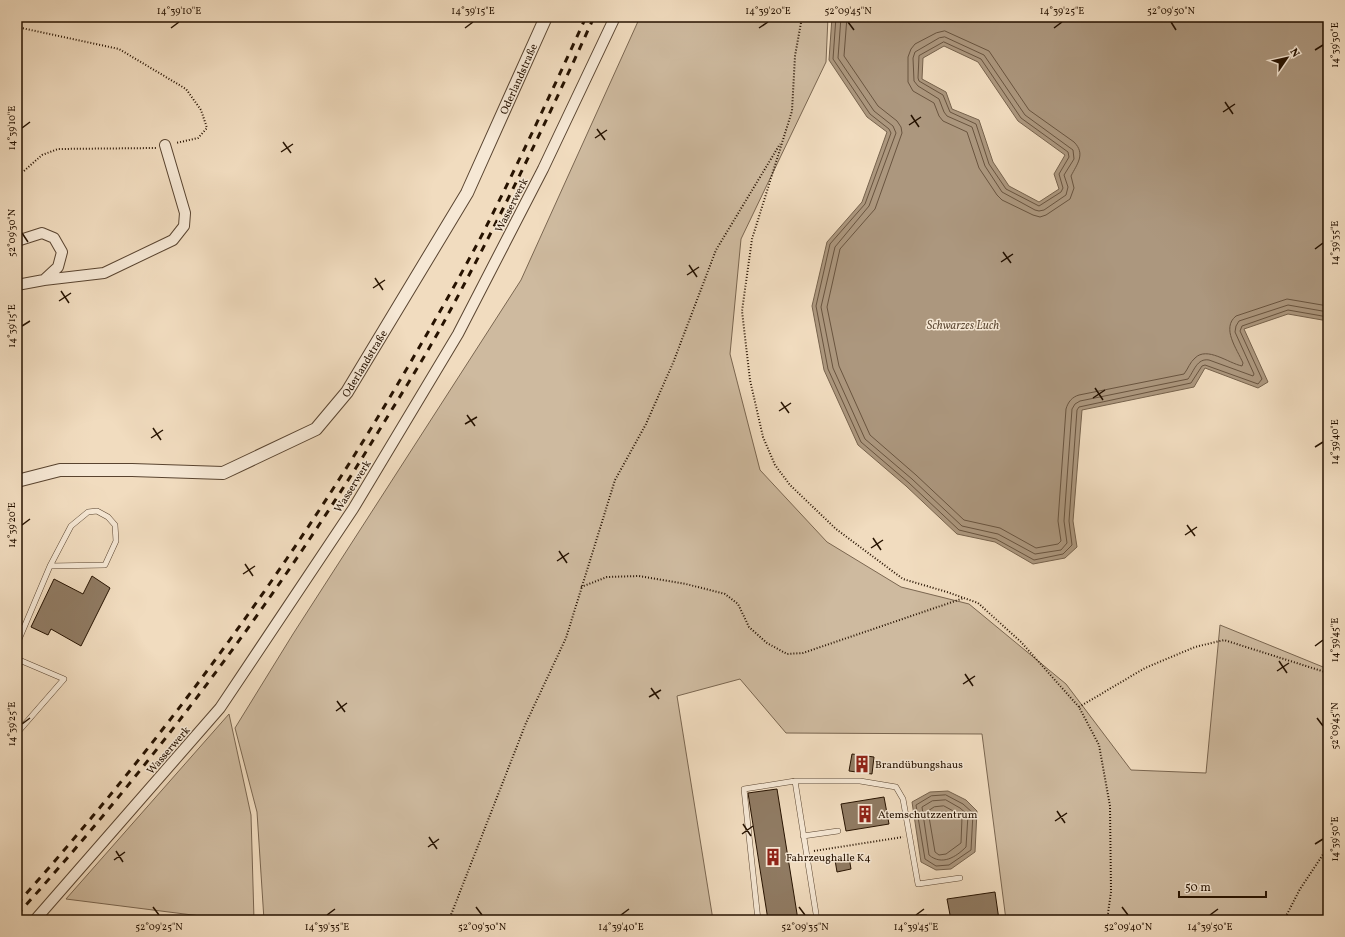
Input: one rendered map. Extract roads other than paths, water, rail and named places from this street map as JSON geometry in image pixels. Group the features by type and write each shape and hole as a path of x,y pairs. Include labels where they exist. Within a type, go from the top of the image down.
{"street":[{"name":"Oderlandstraße","path":"17,481 60,470 132,470 223,473 316,429 347,392 467,193 546,17"},
{"name":"Wasserwerk","path":"35,920 220,708 353,509 458,334 543,169 615,17"},
{"path":"17,286 44,280 104,273 173,240 184,226 185,213 165,145"},
{"path":"17,241 42,233 54,238 62,252 58,267 44,280"}],"lane":[{"path":"18,641 50,566 72,526 88,512 97,511 108,517 115,525 116,540 105,565 50,566"},
{"path":"17,659 64,679 17,733"},
{"path":"795,781 817,920"},
{"path":"758,920 744,789 795,781 860,781 896,787 903,799 918,884 960,878"},
{"path":"803,836 838,831"},
{"path":"902,920 925,917 928,920"}],"water":[{"name":"Schwarzes Luch","path":"832,17 1328,17 1328,321 1288,314 1244,329 1268,382 1258,388 1205,368 1194,387 1082,410 1073,521 1077,547 1065,558 1033,564 995,542 957,534 906,486 858,445 824,370 812,306 827,242 862,202 887,132 867,117 829,60","holes":["944,46 978,62 1018,121 1065,155 1054,174 1059,189 1039,202 1009,186 993,162 979,120 952,109 946,92 922,79 923,58"]},
{"path":"948,791 966,800 977,811 975,852 951,869 936,870 921,862 912,802 930,792"}],"railway":[{"path":"17,904 126,775 178,709 229,641 325,502 370,431 475,249 523,152 586,17"},
{"path":"17,915 65,861 157,750 285,576 325,516 411,378 460,293 520,176 594,17"}],"place":[{"name":"Brandübungshaus","path":"862,764"},
{"name":"Atemschutzzentrum","path":"865,814"},
{"name":"Fahrzeughalle K4","path":"773,857"}]}
